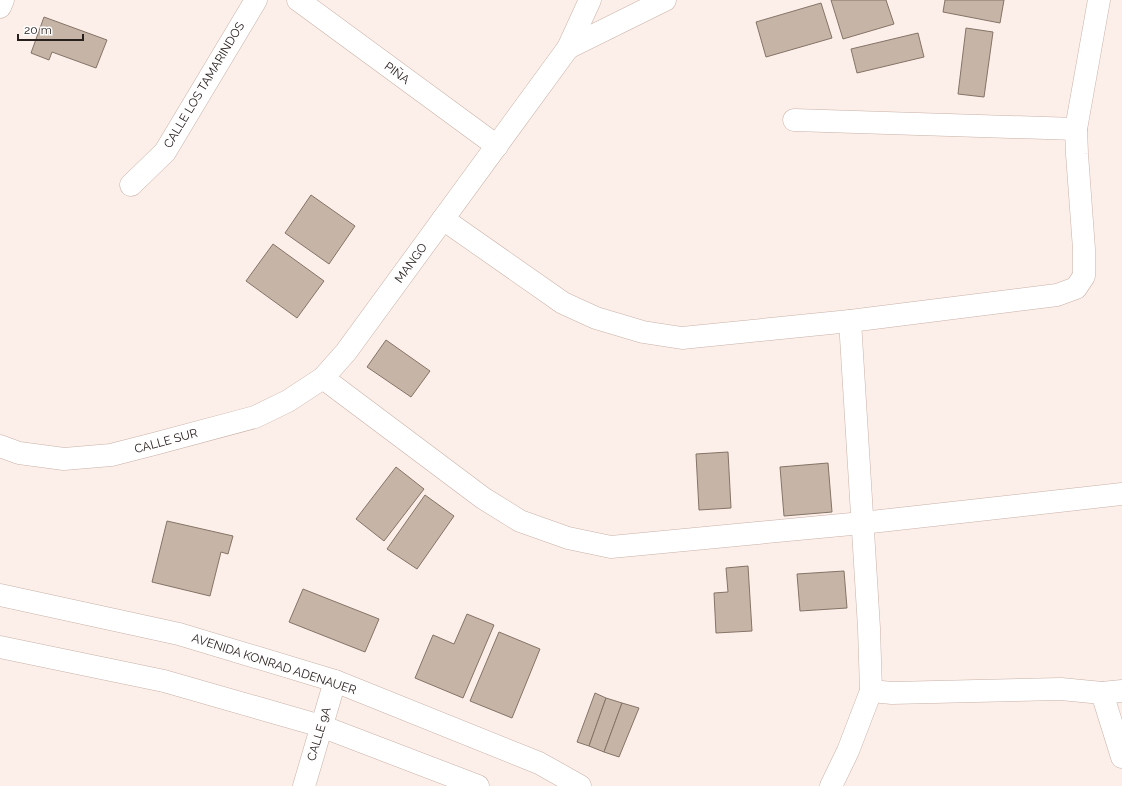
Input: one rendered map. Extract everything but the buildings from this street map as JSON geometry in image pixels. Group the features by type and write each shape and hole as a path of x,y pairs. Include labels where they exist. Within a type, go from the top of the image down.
{"street":[{"path":"0,7 3,0"},
{"name":"CALLE LOS TAMARINDOS","path":"131,185 165,152 256,0"},
{"name":"PIÑA","path":"298,0 496,146"},
{"name":"MANGO","path":"323,378 346,352 568,48 590,0"},
{"path":"568,48 666,0"},
{"path":"443,219 563,303 596,318 643,332 682,338 850,321 1057,295 1076,288 1084,276 1084,249 1076,129 1099,0"},
{"path":"794,120 1076,129"},
{"path":"831,786 848,751 871,691 869,628 850,321"},
{"path":"323,378 483,498 520,521 568,538 611,547 862,523 1122,494"},
{"name":"CALLE SUR","path":"0,446 19,453 64,459 111,455 255,417 288,401 323,378"},
{"name":"AVENIDA KONRAD ADENAUER","path":"0,595 179,634 335,681 539,763 580,786"},
{"path":"0,647 164,681 321,726 478,786"},
{"name":"CALLE 9A","path":"304,786 335,681"},
{"path":"871,691 892,693 1061,689 1112,692 1122,758"}]}
